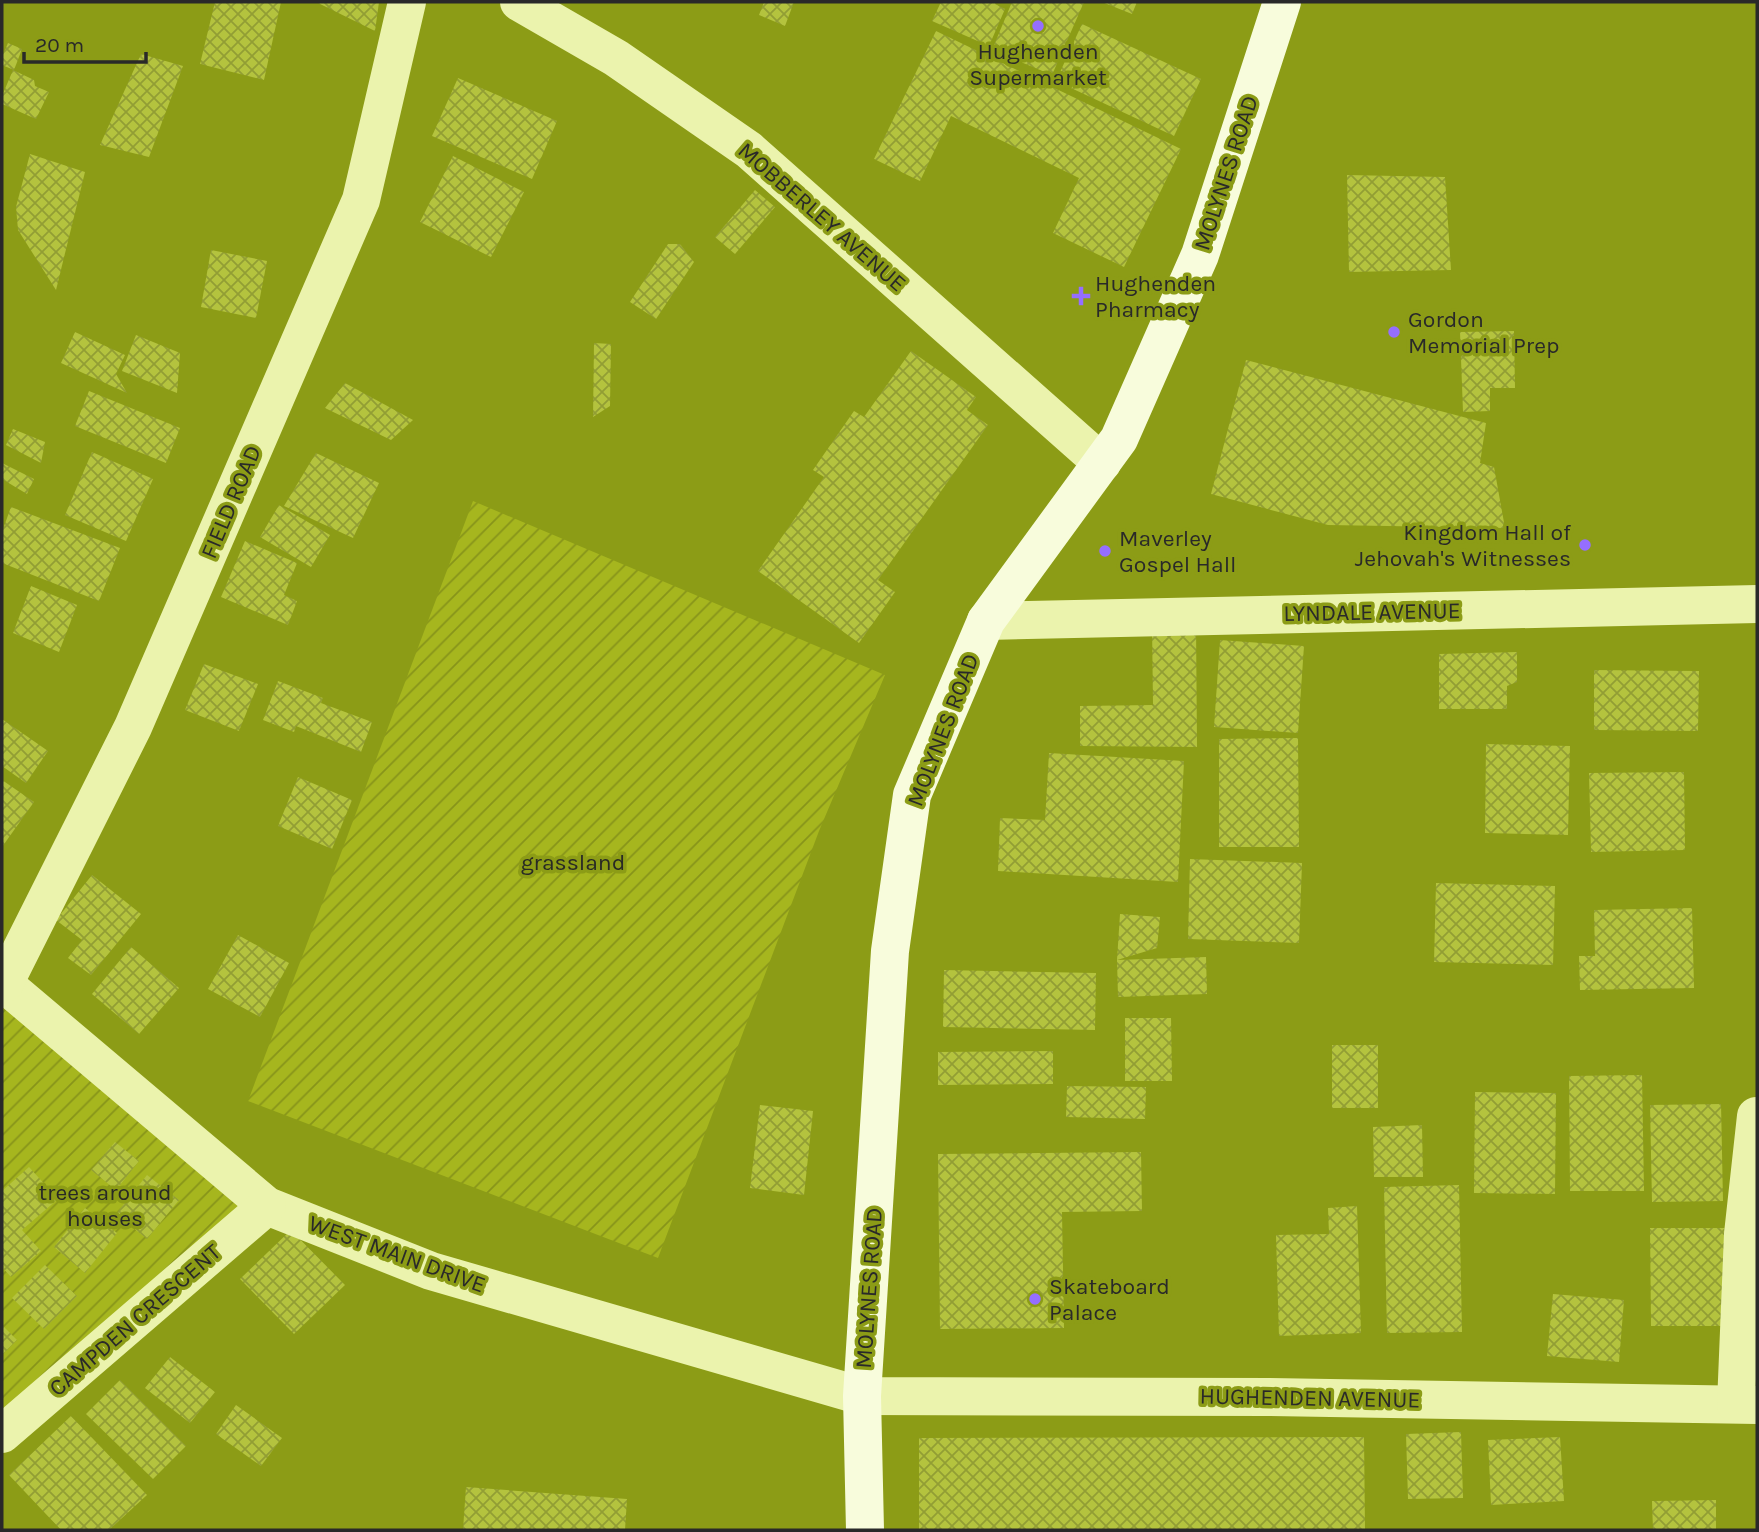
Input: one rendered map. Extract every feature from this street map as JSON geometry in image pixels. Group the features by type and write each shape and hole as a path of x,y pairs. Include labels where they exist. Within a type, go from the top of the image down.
{"main road":[{"name":"MOLYNES ROAD","path":"866,1530 862,1396 890,951 912,795 986,621 1119,439 1200,255 1282,2"}],"street":[{"name":"FIELD ROAD","path":"3,983 133,727 362,200 407,2"},
{"name":"MOBBERLEY AVENUE","path":"519,2 616,58 749,150 1102,463"},
{"name":"LYNDALE AVENUE","path":"986,621 1757,604"},
{"name":"WEST MAIN DRIVE","path":"3,983 267,1206 432,1271 862,1396"},
{"path":"1747,1405 1743,1234 1756,1116"},
{"name":"CAMPDEN CRESCENT","path":"2,1434 267,1206"},
{"name":"HUGHENDEN AVENUE","path":"862,1396 1270,1397 1747,1405"}],"green space":[{"name":"grassland","path":"473,501 885,675 819,831 658,1258 248,1101"},
{"name":"trees around houses","path":"2,982 267,1206 2,1434"}],"building":[{"path":"215,2 281,2 264,80 200,64"},
{"path":"316,2 379,2 375,31"},
{"path":"764,2 794,2 785,26 759,15"},
{"path":"941,2 996,2 995,4 1005,9 989,46 932,21"},
{"name":"Hughenden Supermarket","path":"1012,2 1084,2 1052,75 992,50"},
{"path":"1102,2 1137,2 1132,14"},
{"path":"1082,24 1201,79 1174,136 1056,81"},
{"path":"936,31 1181,149 1124,267 1053,233 1079,178 951,116 920,181 874,159"},
{"path":"8,43 22,49 14,70 2,65 2,57"},
{"path":"141,54 183,66 149,157 100,145"},
{"path":"13,70 34,80 35,86 49,92 36,119 2,104 2,96"},
{"path":"458,78 557,121 532,179 432,136"},
{"path":"30,154 85,172 56,290 18,230 16,207"},
{"path":"453,156 524,192 491,257 420,222"},
{"path":"1347,175 1445,177 1451,270 1349,272"},
{"path":"755,190 775,207 735,254 715,237"},
{"path":"668,244 680,244 694,262 656,319 630,302"},
{"path":"211,250 267,261 256,318 201,307"},
{"path":"1514,331 1515,388 1490,388 1490,411 1463,412 1460,332"},
{"path":"75,332 125,355 116,374 127,393 61,363"},
{"path":"136,335 180,353 177,393 122,371"},
{"path":"594,343 611,344 610,406 593,417"},
{"path":"911,351 976,397 967,410 988,425 878,580 895,592 859,643 758,571 824,477 813,470 854,411 864,417"},
{"path":"1246,360 1486,423 1480,463 1494,467 1505,528 1328,525 1211,494"},
{"path":"345,383 413,420 391,440 325,408"},
{"path":"89,391 180,428 166,463 75,426"},
{"path":"13,429 45,442 41,463 6,445"},
{"path":"92,452 153,479 126,541 65,515"},
{"path":"316,453 379,483 353,538 284,506"},
{"path":"2,463 34,479 27,494 2,479"},
{"path":"279,505 330,535 311,567 260,537"},
{"path":"11,507 120,548 99,601 2,563 2,532"},
{"path":"245,541 297,563 284,595 297,601 288,625 221,597"},
{"path":"31,586 77,605 59,652 13,633"},
{"path":"1152,624 1196,624 1197,747 1080,746 1080,706 1153,705"},
{"path":"1220,640 1304,646 1298,733 1214,727"},
{"path":"1517,652 1517,682 1507,686 1507,709 1439,709 1439,654"},
{"path":"204,664 258,684 239,731 185,710"},
{"path":"1594,670 1699,671 1698,731 1594,730"},
{"path":"278,681 323,698 321,703 372,722 361,752 296,726 294,732 263,720"},
{"path":"2,719 48,751 26,783 2,766"},
{"path":"1298,738 1299,847 1219,847 1219,739"},
{"path":"1486,744 1570,746 1568,835 1485,833"},
{"path":"1049,753 1184,761 1178,882 998,871 1000,818 1045,820"},
{"path":"1684,772 1685,850 1591,852 1589,773"},
{"path":"298,777 352,800 332,849 278,826"},
{"path":"2,780 34,802 2,847"},
{"path":"1190,859 1302,863 1299,943 1188,939"},
{"path":"92,875 141,914 91,975 68,958 82,940 56,920"},
{"path":"1436,883 1555,886 1553,965 1434,962"},
{"path":"1692,908 1694,988 1580,990 1579,956 1595,956 1594,910"},
{"path":"1120,914 1160,917 1157,948 1117,960"},
{"path":"238,935 289,963 260,1017 208,989"},
{"path":"131,947 179,988 139,1034 92,994"},
{"path":"1206,957 1207,994 1118,997 1117,960"},
{"path":"944,970 1096,973 1095,1030 943,1027"},
{"path":"1125,1018 1171,1018 1172,1081 1125,1081"},
{"path":"1332,1045 1378,1045 1378,1108 1332,1108"},
{"path":"1053,1051 1053,1084 938,1085 938,1052"},
{"path":"1642,1075 1644,1191 1570,1191 1569,1076"},
{"path":"1067,1086 1146,1087 1145,1119 1066,1117"},
{"path":"1475,1092 1556,1093 1555,1194 1474,1193"},
{"path":"1721,1104 1723,1201 1652,1202 1650,1105"},
{"path":"760,1105 813,1111 804,1195 750,1188"},
{"path":"1422,1125 1423,1177 1374,1177 1373,1127"},
{"path":"115,1142 139,1161 116,1190 91,1170"},
{"path":"1141,1152 1142,1211 1062,1212 1064,1328 940,1329 938,1154"},
{"path":"29,1167 58,1199 22,1230 41,1251 11,1277 2,1267 2,1191"},
{"path":"147,1175 179,1200 147,1239 116,1214"},
{"path":"1459,1185 1462,1332 1387,1333 1384,1187"},
{"path":"1357,1206 1361,1333 1279,1336 1276,1235 1329,1234 1328,1208"},
{"path":"85,1208 117,1233 85,1273 54,1247"},
{"path":"1650,1228 1726,1228 1727,1326 1651,1326"},
{"path":"291,1230 345,1285 294,1334 240,1279"},
{"path":"45,1265 77,1296 44,1329 12,1298"},
{"path":"1553,1294 1624,1300 1619,1362 1547,1356"},
{"path":"2,1325 17,1340 2,1355"},
{"path":"170,1357 215,1392 190,1423 145,1388"},
{"path":"120,1380 186,1446 153,1479 86,1414"},
{"path":"236,1405 282,1438 261,1466 216,1434"},
{"path":"71,1416 147,1495 109,1530 61,1530 9,1475"},
{"path":"1461,1432 1463,1498 1408,1499 1406,1434"},
{"path":"1364,1437 1365,1530 919,1530 919,1438"},
{"path":"1560,1437 1564,1501 1491,1505 1488,1440"},
{"path":"466,1487 627,1499 625,1530 463,1530"},
{"path":"1716,1500 1716,1530 1653,1530 1652,1501"}],"place":[{"name":"Hughenden Supermarket","path":"1038,26"},
{"name":"Hughenden Pharmacy","path":"1081,296"},
{"name":"Gordon Memorial Prep","path":"1394,332"},
{"name":"Kingdom Hall of Jehovah's Witnesses","path":"1585,545"},
{"name":"Maverley Gospel Hall","path":"1105,551"},
{"name":"Skateboard Palace","path":"1035,1299"}]}
